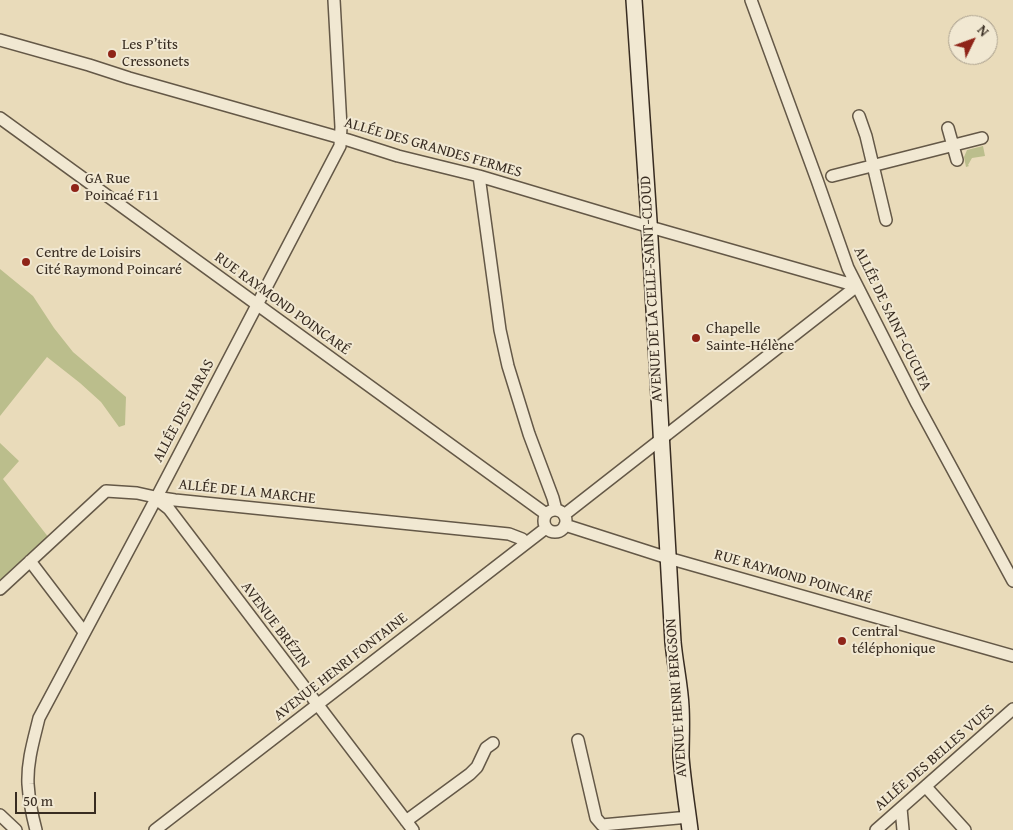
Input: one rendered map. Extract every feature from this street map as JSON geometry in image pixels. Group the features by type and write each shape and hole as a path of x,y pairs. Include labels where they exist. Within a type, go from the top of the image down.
{"street":[{"name":"ALLÉE DES HARAS","path":"36,830 28,784 29,764 39,718 340,146 341,127 334,0"},
{"name":"AVENUE DE LA CELLE-SAINT-CLOUD","path":"634,0 650,227 669,579"},
{"name":"ALLÉE DE SAINT-CUCUFA","path":"751,0 818,180 848,268 916,404 1013,582"},
{"name":"ALLÉE DES GRANDES FERMES","path":"0,40 398,156 479,176 857,286"},
{"path":"859,116 866,136 886,220"},
{"name":"RUE RAYMOND POINCARÉ","path":"0,118 258,304 517,495 558,516 668,558 1013,656"},
{"path":"948,128 957,160"},
{"path":"832,176 982,138"},
{"path":"479,176 500,330 508,366 529,434 553,498 558,516 561,530 551,532 546,528 543,521 558,516 661,439 857,286"},
{"name":"ALLÉE DE LA MARCHE","path":"0,589 106,491 509,534 522,539 526,543"},
{"name":"AVENUE BRÉZIN","path":"155,497 169,509 409,825 470,774 477,767 486,748 493,743"},
{"name":"AVENUE HENRI FONTAINE","path":"155,830 546,528"},
{"path":"30,561 84,632"},
{"name":"AVENUE HENRI BERGSON","path":"578,740 596,818 602,825 689,824 681,756 681,707 673,642 669,579"},
{"name":"ALLÉE DES BELLES VUES","path":"876,830 1013,709"},
{"path":"926,787 965,830"},
{"path":"901,808 903,830"},
{"path":"0,815 16,830"}],"green space":[{"path":"983,146 985,156 972,158 969,166 966,167 964,157 967,150"},
{"path":"0,269 33,296 54,328 73,352 126,397 125,425 119,427 101,402 47,357 0,416"},
{"path":"0,443 19,461 3,479 49,538 0,583"}],"place":[{"name":"Les P’tits Cressonets","path":"112,54"},
{"name":"GA Rue Poincaé F11","path":"75,188"},
{"name":"Centre de Loisirs Cité Raymond Poincaré","path":"26,262"},
{"name":"Chapelle Sainte-Hélène","path":"696,338"},
{"name":"Central téléphonique","path":"842,641"}]}
